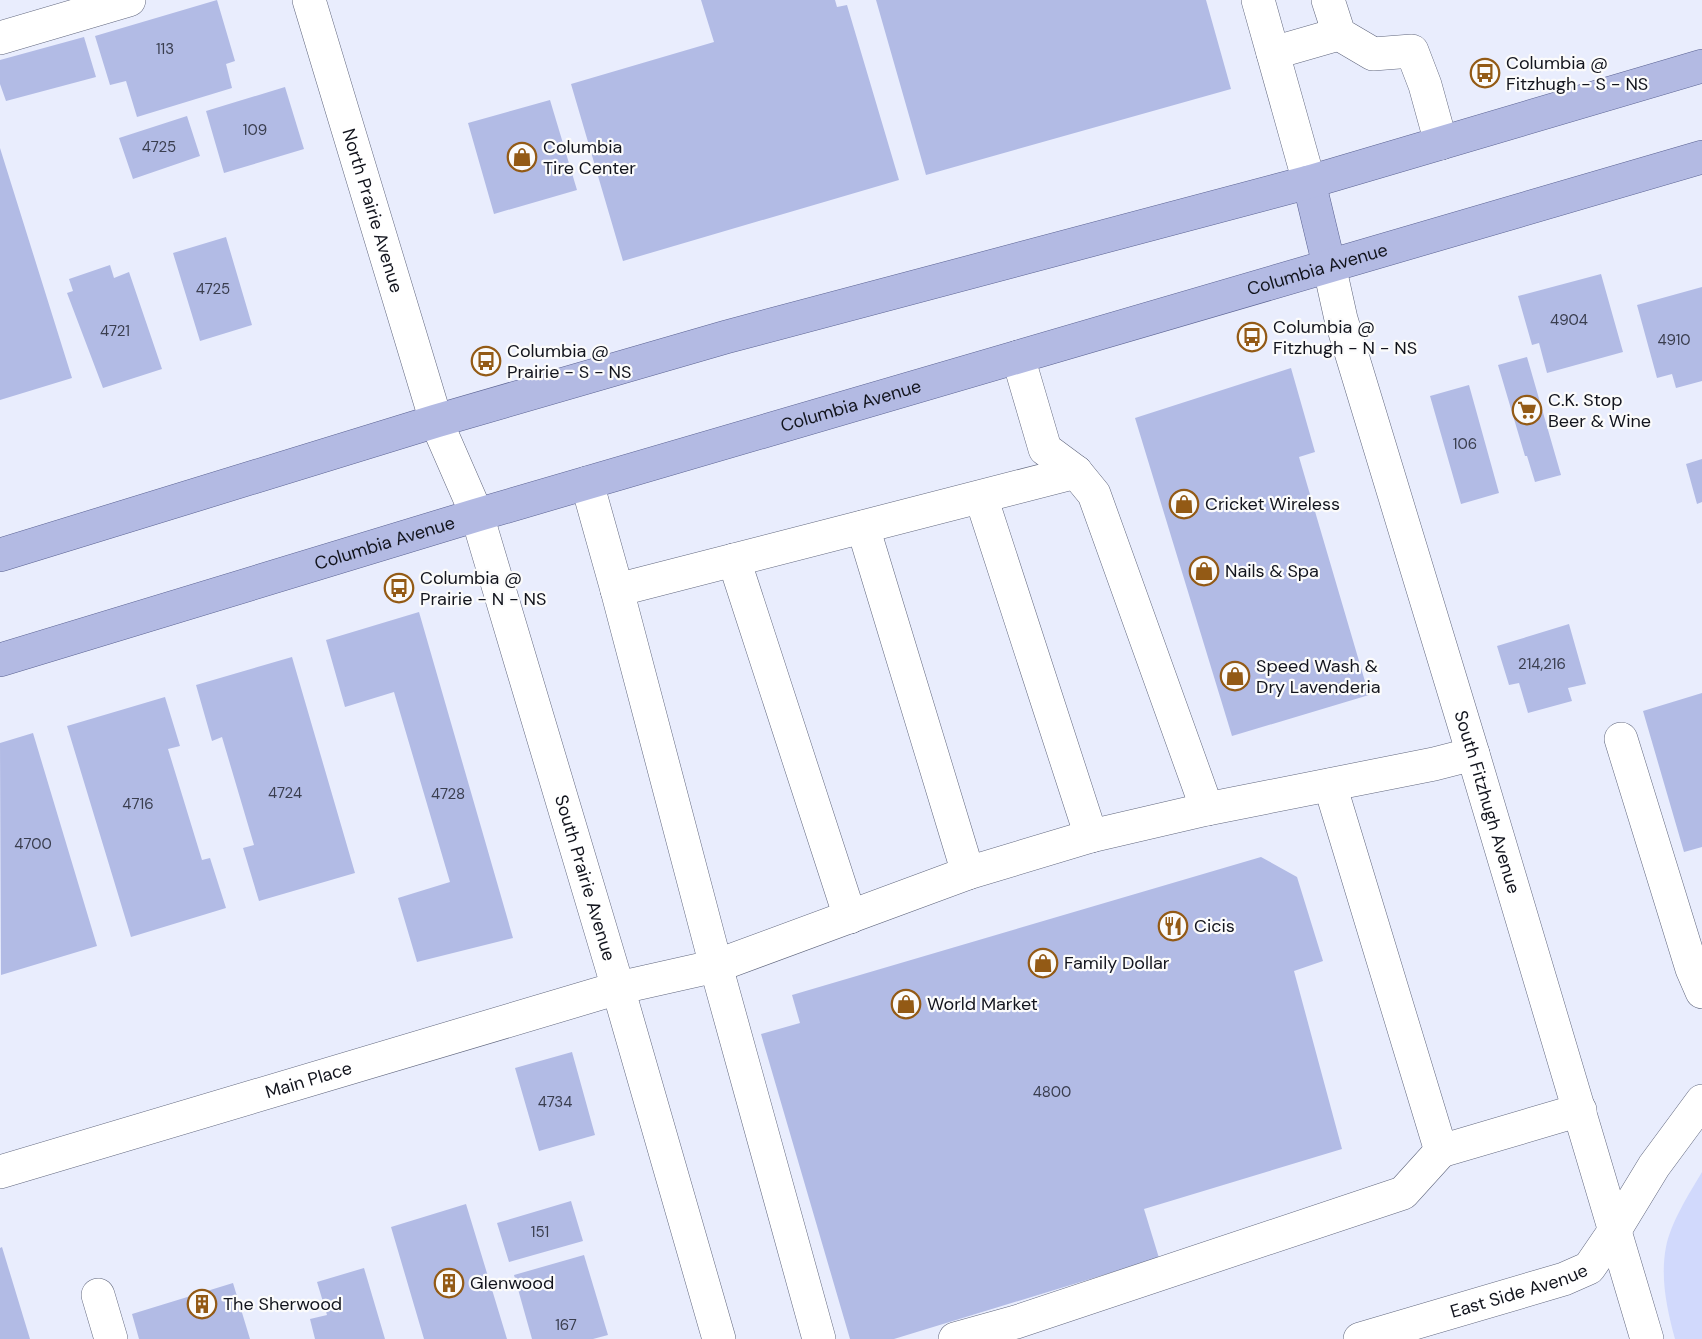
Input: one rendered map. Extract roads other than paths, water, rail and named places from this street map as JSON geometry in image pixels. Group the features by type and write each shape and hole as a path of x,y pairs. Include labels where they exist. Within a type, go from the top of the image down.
{"main road":[{"path":"0,555 436,421 726,337 1309,182 1702,66"},
{"name":"Columbia Avenue","path":"0,660 477,515 1702,157"},
{"path":"1309,182 1329,265"}],"street":[{"path":"0,38 129,0"},
{"name":"North Prairie Avenue","path":"309,0 436,421"},
{"path":"1258,0 1309,182"},
{"path":"1328,0 1340,34 1373,54 1412,51 1425,85 1441,143"},
{"path":"1273,53 1340,34"},
{"name":"South Fitzhugh Avenue","path":"1329,265 1341,319 1647,1339"},
{"path":"1018,357 1045,449 1077,472 1094,494 1207,809"},
{"name":"South Prairie Avenue","path":"436,421 477,515 618,988 719,1339"},
{"path":"617,590 1077,472"},
{"path":"587,483 716,966 819,1339"},
{"path":"981,497 1091,836"},
{"path":"863,527 968,873"},
{"path":"734,560 850,917"},
{"path":"1622,739 1692,969 1702,992"},
{"name":"Main Place","path":"0,1172 618,988 716,966 968,873 1091,836 1207,809 1434,764 1473,754"},
{"path":"1330,785 1441,1151"},
{"name":"East Side Avenue","path":"1360,1339 1564,1279 1589,1268 1654,1166 1702,1101"},
{"path":"955,1339 1016,1322 1403,1192 1441,1151 1580,1110"},
{"path":"98,1295 111,1339"}],"place":[{"name":"Columbia @ Fitzhugh - S - NS","path":"1485,73"},
{"name":"Columbia Tire Center","path":"522,157"},
{"name":"Columbia @ Fitzhugh - N - NS","path":"1252,337"},
{"name":"Columbia @ Prairie - S - NS","path":"486,361"},
{"name":"C.K. Stop Beer & Wine","path":"1527,410"},
{"name":"Cricket Wireless","path":"1184,504"},
{"name":"Nails & Spa","path":"1204,571"},
{"name":"Columbia @ Prairie - N - NS","path":"399,588"},
{"name":"Speed Wash & Dry Lavenderia","path":"1235,676"},
{"name":"Cicis","path":"1173,926"},
{"name":"Family Dollar","path":"1043,963"},
{"name":"World Market","path":"906,1004"},
{"name":"Glenwood","path":"449,1283"},
{"name":"The Sherwood","path":"202,1304"}]}
